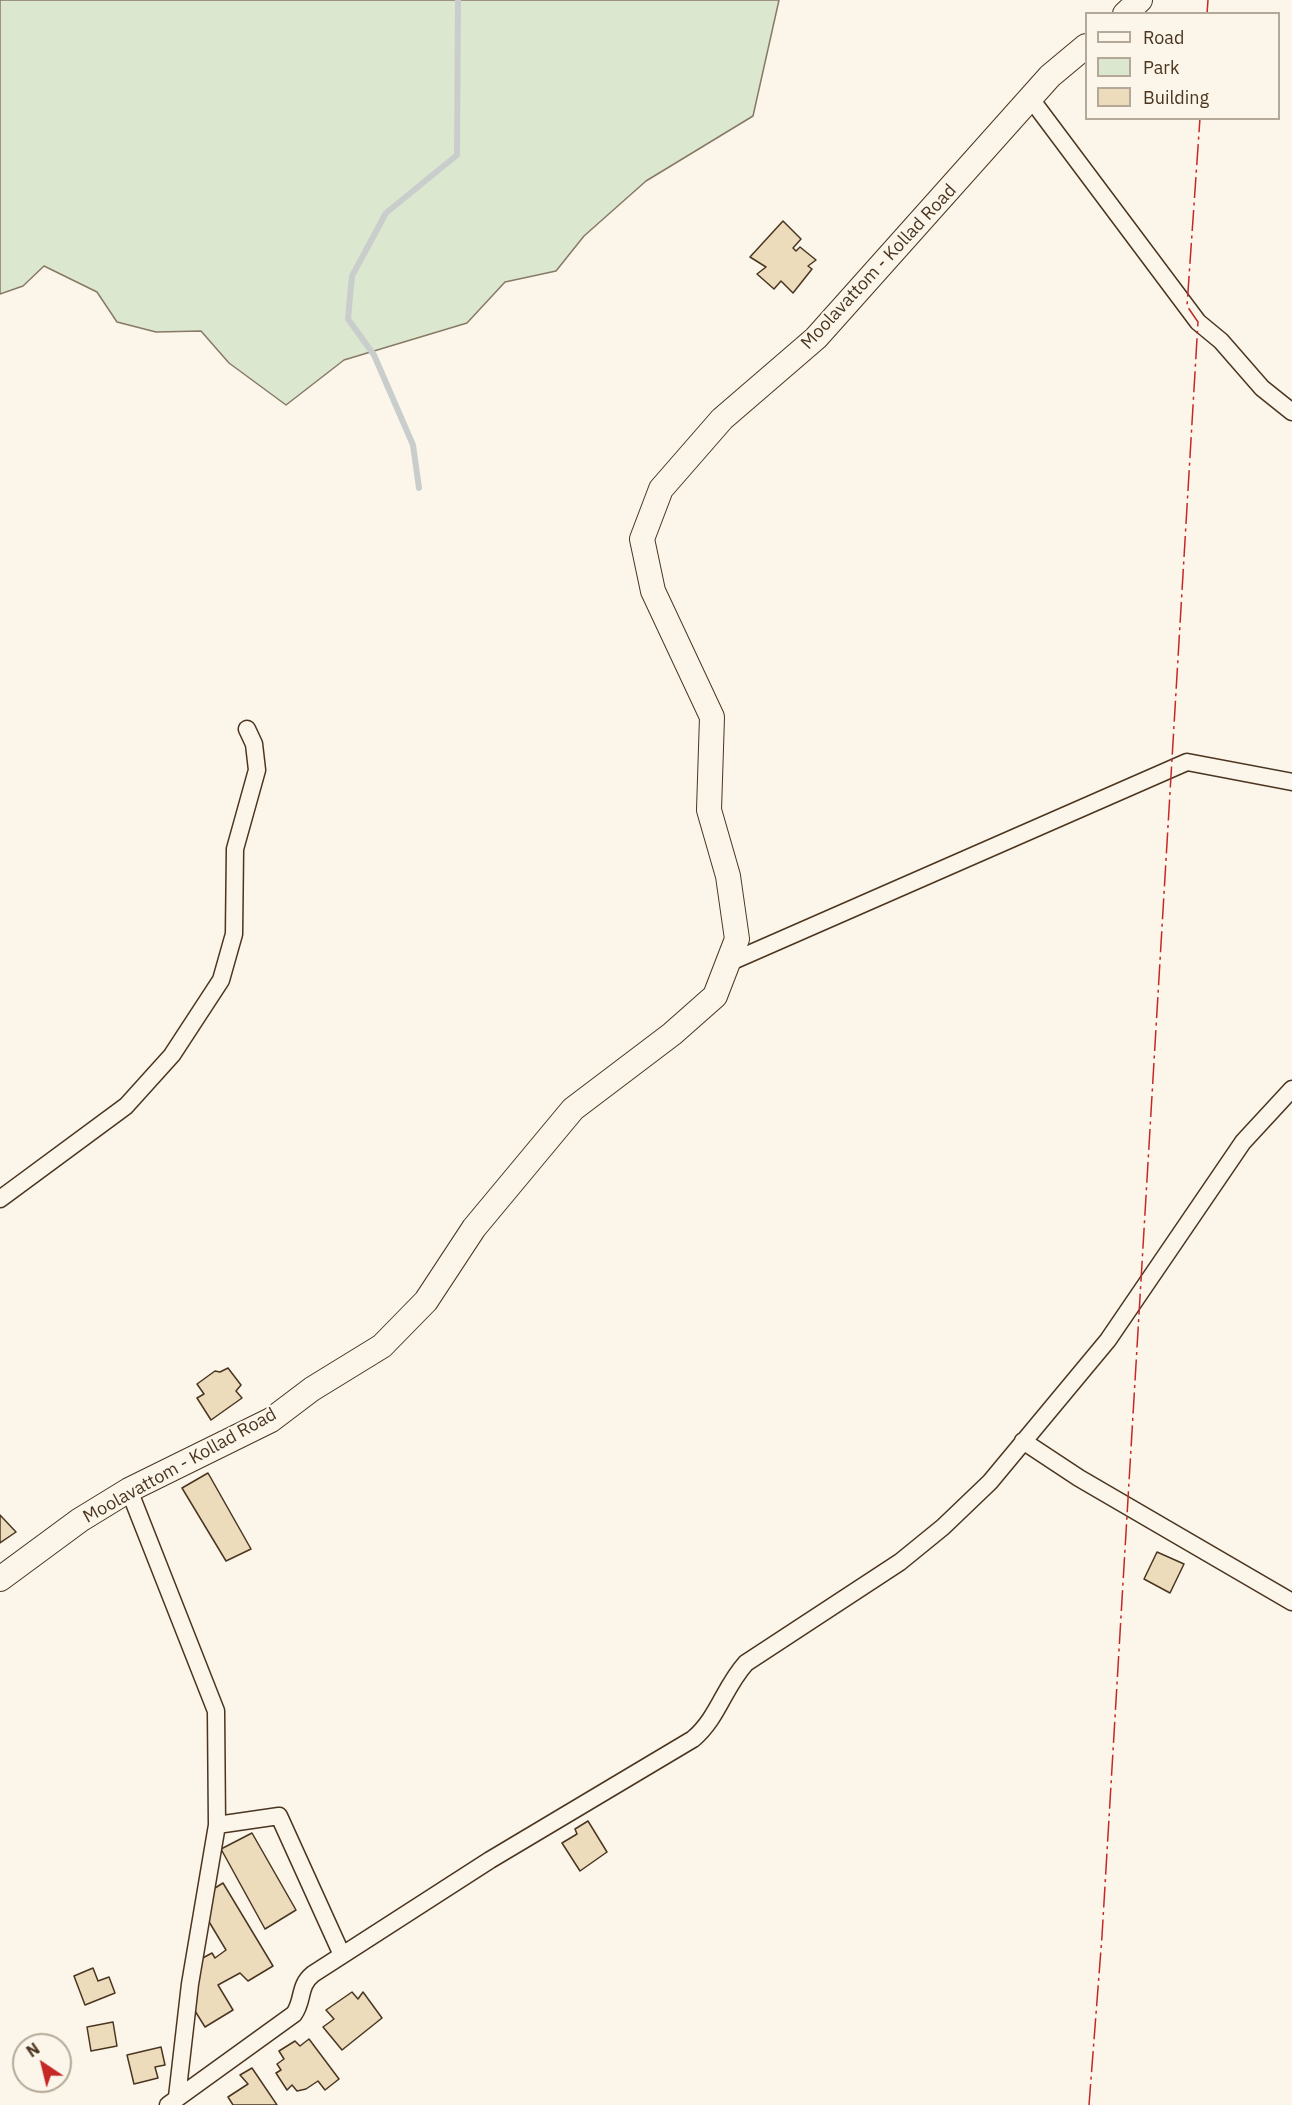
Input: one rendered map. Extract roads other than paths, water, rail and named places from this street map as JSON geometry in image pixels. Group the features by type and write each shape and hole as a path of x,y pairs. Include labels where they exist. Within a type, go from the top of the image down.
{"main road":[{"path":"1127,12 1140,0"},
{"name":"Moolavattom - Kollad Road","path":"0,1580 80,1520 129,1490 271,1420 312,1389 382,1346 426,1301 474,1228 573,1109 672,1034 715,996 737,939 728,876 709,810 712,717 653,591 642,539 661,489 722,419 816,338 1050,76 1085,47"}],"street":[{"path":"1031,99 1198,322 1221,341 1262,388 1292,412"},
{"path":"0,1199 126,1106 172,1055 221,980 234,934 235,849 257,770 254,744 247,729"},
{"path":"726,964 1186,762 1292,782"},
{"path":"173,2101 294,2014 301,2004 300,1989 304,1981 490,1860 693,1739 712,1720 733,1679 746,1663 900,1562 965,1507 1108,1340 1244,1142 1292,1089"},
{"path":"1023,1441 1079,1478 1292,1602"},
{"path":"129,1490 216,1711 217,1825 173,2101"},
{"path":"217,1825 279,1816 342,1955"}],"waterway":[{"path":"419,488 413,445 374,355 348,319 352,276 386,213 457,155 458,0"}]}
